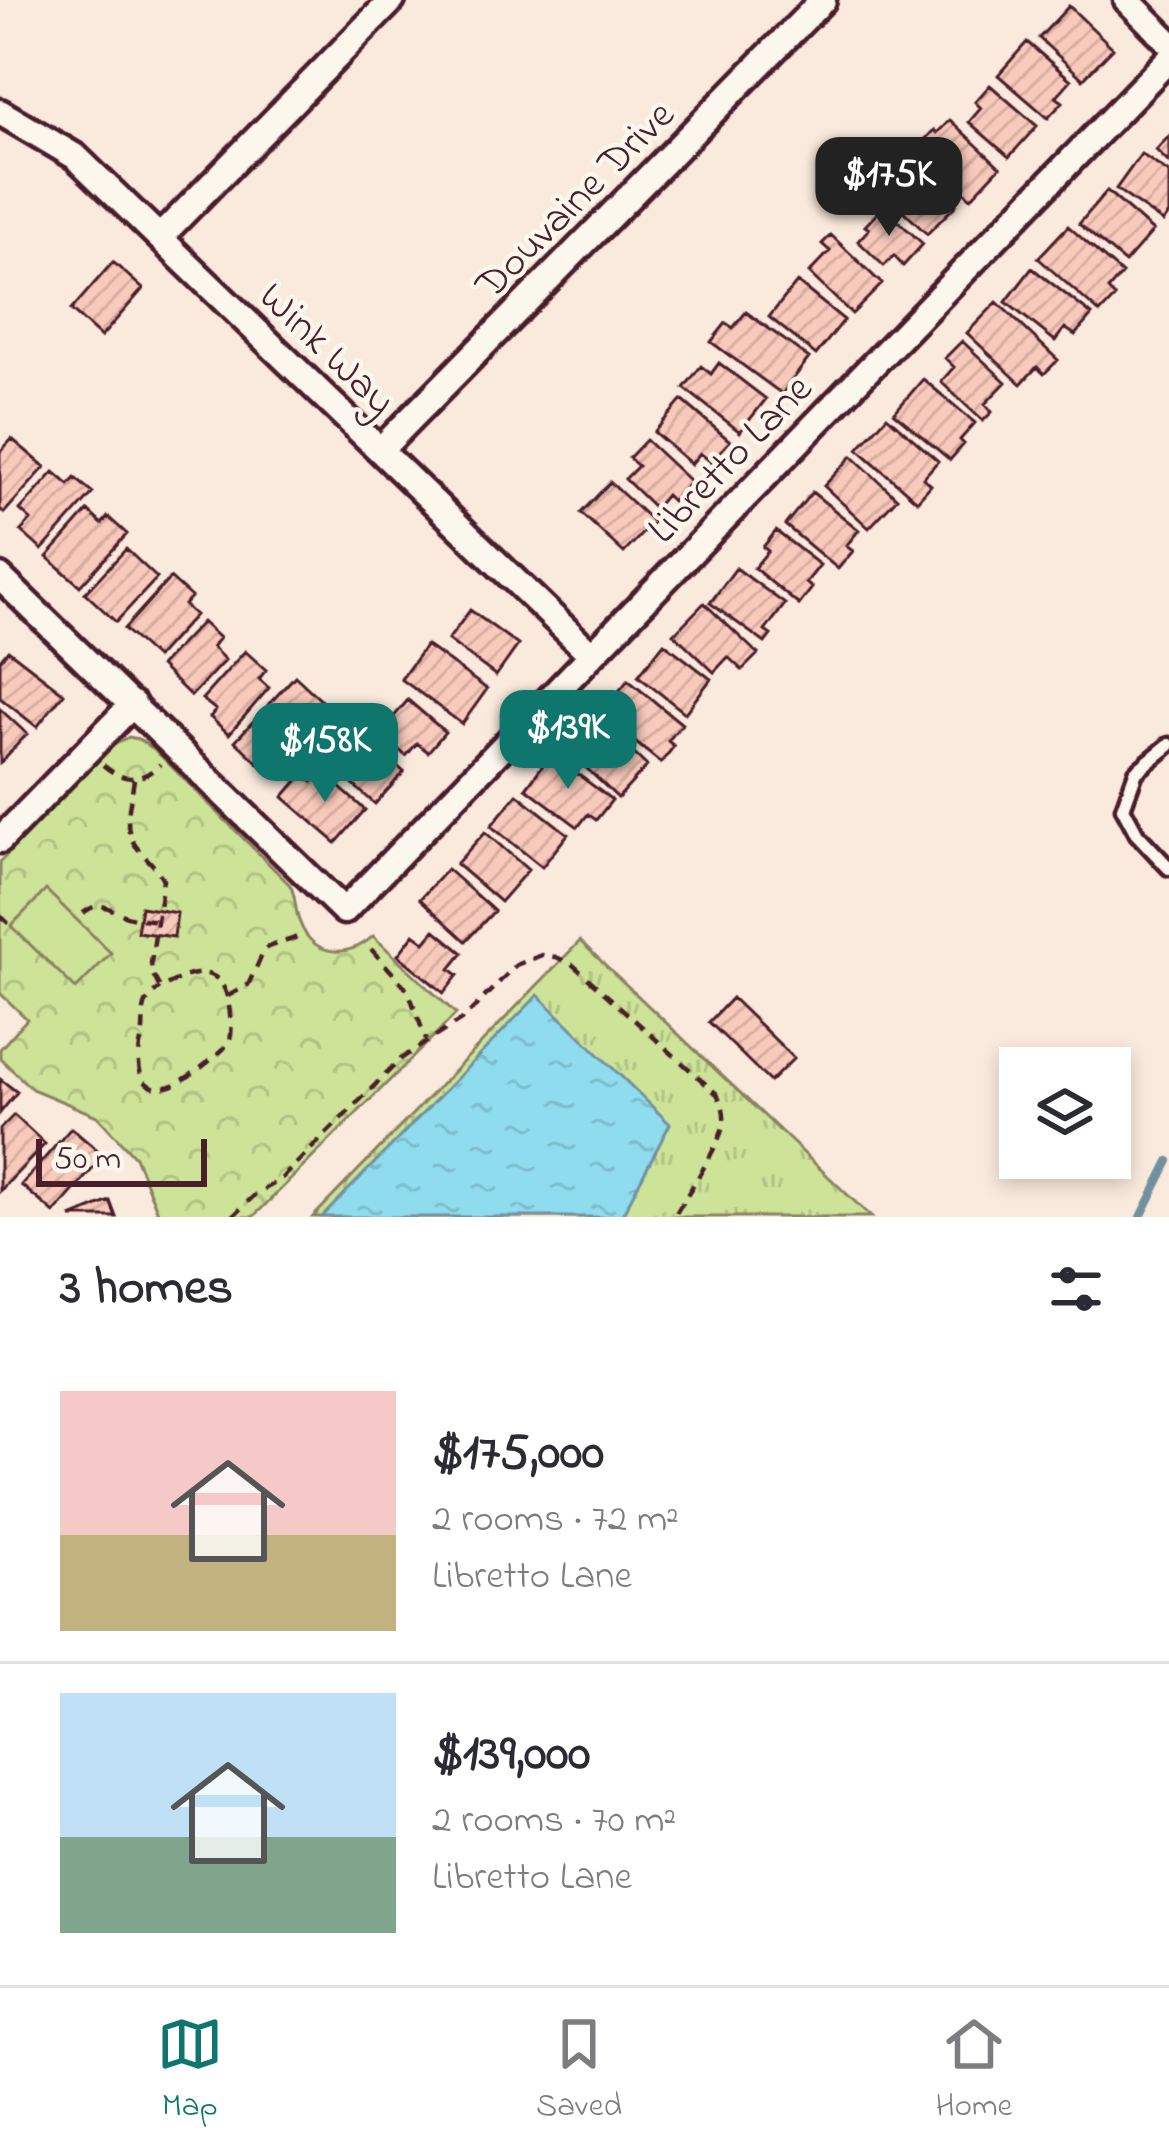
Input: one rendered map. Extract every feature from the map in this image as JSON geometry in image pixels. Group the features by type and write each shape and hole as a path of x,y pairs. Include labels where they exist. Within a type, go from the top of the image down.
{"street":[{"path":"161,236 392,0"},
{"name":"Douvaine Drive","path":"380,450 823,0"},
{"path":"1127,0 1169,42"},
{"name":"Libretto Lane","path":"133,704 344,911 1169,59"},
{"name":"Wink Way","path":"0,112 76,157 591,654"},
{"path":"0,577 133,704 0,839"}],"lane":[{"path":"1169,745 1136,772 1123,808 1137,834 1169,868"}],"path":[{"path":"103,764 134,779 150,774 160,764"},
{"path":"134,779 132,840 163,880 151,963 160,988"},
{"path":"83,913 99,904 157,921"},
{"path":"0,915 10,926"},
{"path":"228,996 248,985 269,946 299,936"},
{"path":"371,949 408,990 427,1042"},
{"path":"232,1217 256,1192 279,1181 402,1058 464,1018 516,965 542,956 572,964 700,1076 724,1106 718,1138 674,1217"},
{"path":"196,972 217,979 228,996 232,1032 215,1058 181,1082 161,1088 146,1083 137,1056 143,1010 160,988 196,972"}],"green space":[{"path":"129,737 154,749 290,885 300,923 314,943 343,951 373,936 456,1014 253,1217 160,1217 135,1157 97,1116 32,1089 0,1058 0,1049 27,1019 0,993 0,862 112,746"},
{"path":"46,890 111,953 76,989 11,926"},
{"path":"580,941 871,1217 313,1217"}],"water":[{"path":"538,995 670,1124 621,1217 322,1217"}],"building":[{"path":"1069,6 1113,48 1083,79 1039,38"},
{"path":"1027,42 1071,80 1056,97 1063,102 1048,118 998,75"},
{"path":"990,85 1037,126 1009,157 969,122 981,108 975,102"},
{"path":"950,120 1000,167 971,198 917,148"},
{"path":"1169,136 1169,163 1156,150"},
{"path":"1141,154 1169,173 1169,214 1163,222 1116,189"},
{"path":"910,160 956,205 927,234 873,182 889,165 897,173"},
{"path":"1107,191 1153,231 1125,263 1079,224"},
{"path":"883,207 923,244 903,266 894,256 884,266 858,241"},
{"path":"1068,226 1122,274 1108,290 1115,297 1100,313 1038,258"},
{"path":"831,235 882,284 852,314 809,273 830,251 822,244"},
{"path":"113,262 143,289 101,337 71,310"},
{"path":"1032,268 1092,315 1075,335 1065,328 1055,341 1006,302"},
{"path":"797,282 844,320 816,355 769,317"},
{"path":"997,302 1058,360 1044,374 1037,367 1021,384 967,333"},
{"path":"746,312 809,358 782,394 711,342 726,323 733,328"},
{"path":"962,341 1006,382 985,404 992,412 983,421 941,382 954,367 945,358"},
{"path":"719,363 766,399 740,432 684,388 701,366 711,374"},
{"path":"923,379 975,423 950,460 894,413"},
{"path":"682,400 730,441 711,462 700,453 691,464 654,432"},
{"path":"887,416 938,461 923,478 931,485 917,501 858,449"},
{"path":"12,439 45,467 4,513 0,509 0,452"},
{"path":"646,440 691,482 672,501 666,495 655,508 625,479 638,466 629,458"},
{"path":"852,456 897,498 869,528 824,486"},
{"path":"54,472 69,485 75,478 93,493 42,550 21,531 31,520 20,510"},
{"path":"610,482 653,522 624,553 581,513"},
{"path":"812,492 859,530 846,546 853,551 838,569 785,525"},
{"path":"88,511 102,524 108,517 127,534 80,586 47,557"},
{"path":"776,531 820,565 806,583 812,588 799,605 754,568"},
{"path":"126,549 157,578 116,622 85,593"},
{"path":"736,568 785,604 765,631 771,635 765,643 710,603"},
{"path":"170,578 191,597 184,605 195,615 156,658 124,629"},
{"path":"704,603 758,654 742,670 728,657 714,672 674,634"},
{"path":"470,610 518,645 496,676 448,640"},
{"path":"202,622 219,638 212,647 225,660 191,696 160,666"},
{"path":"664,643 711,679 685,713 638,676"},
{"path":"426,645 487,689 462,724 401,679"},
{"path":"8,650 64,693 37,727 0,698 0,660"},
{"path":"245,651 266,670 259,679 269,688 229,734 210,717 216,710 202,699"},
{"path":"295,676 326,705 266,770 235,741"},
{"path":"628,680 682,724 668,741 674,746 661,763 600,714"},
{"path":"408,700 445,732 428,752 417,743 406,756 380,733"},
{"path":"0,709 27,734 0,763"},
{"path":"592,714 647,766 618,798 562,745"},
{"path":"360,733 404,772 375,804 323,758 342,735 351,743"},
{"path":"551,754 612,800 596,820 588,814 578,827 526,788"},
{"path":"321,771 365,810 336,843 283,797 303,774 312,782"},
{"path":"517,794 568,834 542,867 491,826"},
{"path":"485,832 528,870 500,902 456,864"},
{"path":"447,869 494,911 466,941 420,899"},
{"path":"141,907 177,913 174,937 137,932"},
{"path":"435,930 463,953 450,969 458,975 444,993 398,955 414,934 425,942"},
{"path":"732,998 794,1058 770,1082 709,1022"},
{"path":"0,1079 17,1092 0,1113"},
{"path":"14,1115 45,1144 0,1191 0,1129"},
{"path":"71,1128 104,1156 54,1213 21,1185"},
{"path":"110,1201 116,1217 71,1217"}],"waterway":[{"path":"1141,1217 1169,1161"}]}
